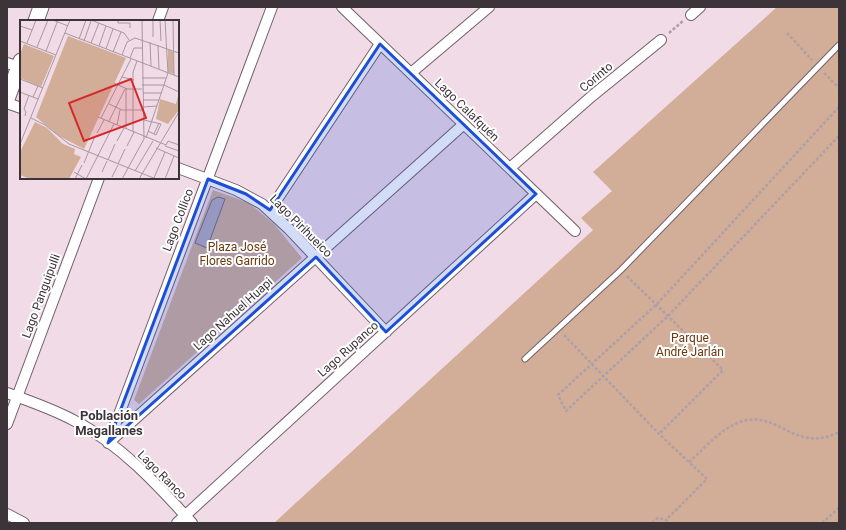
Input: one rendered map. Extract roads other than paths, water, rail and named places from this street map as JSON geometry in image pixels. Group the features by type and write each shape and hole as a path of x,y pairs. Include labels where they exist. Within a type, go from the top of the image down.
{"main road":[{"path":"36,20 41,7"},
{"path":"7,99 16,64"}],"street":[{"path":"158,20 163,7"},
{"name":"Lago Collico","path":"108,443 272,7"},
{"name":"Lago Calafquén","path":"342,7 575,231"},
{"path":"411,73 489,7"},
{"path":"691,14 700,7"},
{"name":"Corinto","path":"510,168 592,96 661,40"},
{"path":"270,210 380,44"},
{"path":"7,103 20,108"},
{"name":"Lago Nahuel Huapi","path":"108,443 464,124"},
{"name":"Lago Pirihueico","path":"179,168 246,194 270,210 386,332"},
{"name":"Lago Panguipulli","path":"7,424 99,179"},
{"name":"Lago Rupanco","path":"177,523 188,519 386,332 536,194"},
{"name":"Lago Ranco","path":"7,393 75,420 108,443 148,478 188,519"},
{"path":"7,514 24,523"}],"lane":[{"path":"526,359 621,270 839,45"}],"district":[{"name":"Población Magallanes","path":"109,422"}],"park label":[{"name":"Plaza José Flores Garrido","path":"237,254"},
{"name":"Parque André Jarlán","path":"690,345"}]}
